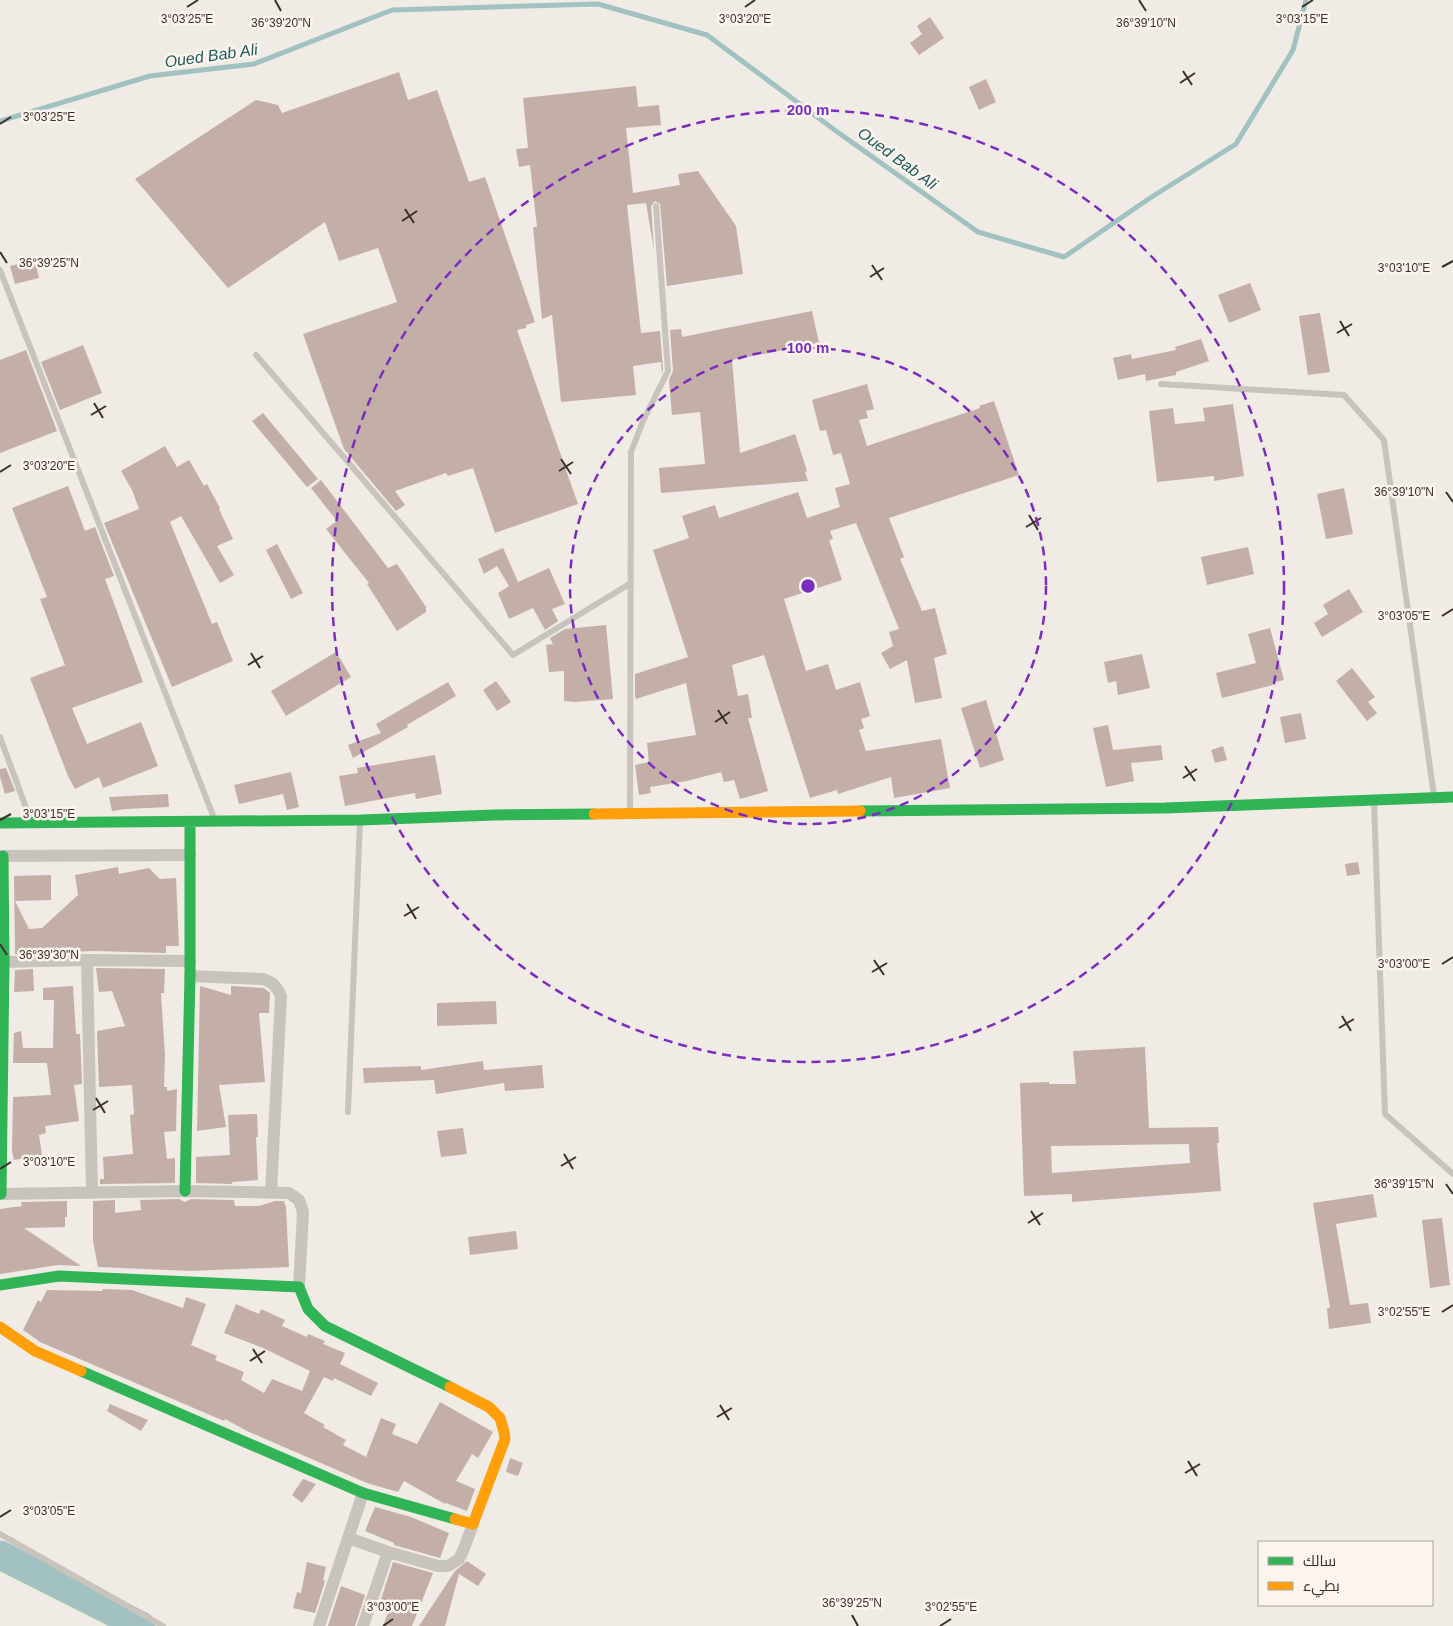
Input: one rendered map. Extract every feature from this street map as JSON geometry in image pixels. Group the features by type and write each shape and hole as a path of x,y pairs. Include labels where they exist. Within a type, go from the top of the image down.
{"street":[{"path":"0,823 360,820 494,815 1146,808 1453,797"},
{"path":"185,1191 190,976 190,822"},
{"path":"190,855 1,856 0,1194 185,1191 271,1192 294,1195 302,1206 303,1212 299,1287 304,1303 314,1317 325,1326 484,1403 501,1418 504,1427 504,1439 463,1551 458,1559 448,1566 438,1566 348,1538"},
{"path":"2,962 87,960 190,961"},
{"path":"87,960 92,1193"},
{"path":"190,976 264,979 277,987 281,996 271,1192"},
{"path":"0,1286 59,1276 299,1287"},
{"path":"0,1327 36,1352 363,1493 473,1524"},
{"path":"319,1626 363,1493"},
{"path":"363,1626 388,1552"}],"lane":[{"path":"630,814 631,452 643,421 668,371 656,206"},
{"path":"0,270 216,821"},
{"path":"256,356 512,655 631,584"},
{"path":"1160,384 1344,395 1384,440 1434,797"},
{"path":"0,737 32,822"},
{"path":"1374,801 1385,1114 1453,1174"},
{"path":"348,1112 360,820"},
{"path":"0,1534 163,1626"}],"building":[{"path":"930,17 944,38 919,55 910,43 922,34 917,26"},
{"path":"399,72 408,100 437,90 469,182 485,177 535,322 526,325 526,328 517,330 578,504 495,533 473,468 448,476 446,473 395,491 405,505 396,511 344,449 303,334 397,302 378,248 339,261 325,222 228,288 135,179 256,100 278,105 282,113"},
{"path":"986,79 996,102 979,110 969,87"},
{"path":"636,86 638,107 659,105 661,125 626,128 633,193 680,185 678,174 698,171 736,226 743,274 667,286 660,204 655,201 651,206 654,250 646,203 627,205 641,333 660,331 662,373 661,362 633,366 636,395 561,402 552,315 542,319 533,227 537,227 530,165 519,167 516,149 528,148 523,98"},
{"path":"35,260 39,278 15,284 10,266"},
{"path":"1250,283 1261,310 1229,323 1218,295"},
{"path":"812,311 819,343 732,360 740,453 795,434 807,471 805,472 808,481 661,493 659,468 705,464 700,412 672,415 669,380 673,371 670,330 681,329 682,337"},
{"path":"1320,313 1330,372 1308,375 1299,316"},
{"path":"1201,339 1209,361 1176,372 1176,375 1146,381 1145,374 1118,380 1113,358 1131,354 1132,359 1176,350 1175,347"},
{"path":"83,345 102,393 60,410 41,362"},
{"path":"26,350 57,431 0,453 0,360"},
{"path":"867,384 874,409 866,411 868,418 859,420 867,446 980,408 979,406 994,401 1019,475 889,518 904,557 900,559 922,611 935,608 947,654 934,658 942,698 915,703 907,660 890,669 881,653 893,646 889,632 899,629 856,523 830,531 833,539 829,540 842,580 784,599 806,671 828,664 836,690 860,682 870,716 861,719 864,728 859,730 866,751 941,739 950,788 894,798 891,777 838,794 837,790 810,798 764,655 732,665 738,696 748,694 752,718 748,718 768,791 740,799 734,780 724,782 721,772 687,781 650,787 651,793 639,795 635,765 649,762 647,743 696,735 686,683 636,699 635,696 635,674 688,657 653,550 689,538 682,516 715,505 719,518 798,492 807,518 840,507 835,488 850,484 841,453 833,455 826,430 820,431 812,400"},
{"path":"1233,404 1244,476 1214,481 1214,476 1157,482 1149,411 1173,408 1175,424 1205,421 1203,408"},
{"path":"263,413 318,479 307,487 252,421"},
{"path":"165,446 177,467 189,460 204,486 207,484 233,539 217,546 234,575 220,583 181,516 170,522 212,624 217,622 233,661 172,687 104,523 139,509 132,490 121,471"},
{"path":"321,480 388,568 397,564 426,607 426,612 397,631 367,584 369,583 326,529 337,521 311,488"},
{"path":"68,486 85,531 95,527 114,576 105,579 143,682 72,708 87,744 141,722 158,766 103,788 99,777 75,789 68,776 30,678 65,665 40,599 47,597 12,508"},
{"path":"1344,488 1353,534 1326,539 1317,494"},
{"path":"277,544 303,593 291,599 266,550"},
{"path":"1248,547 1254,574 1207,585 1201,557"},
{"path":"503,548 518,582 549,568 565,604 552,609 558,621 545,630 533,608 509,619 498,593 509,586 497,566 484,574 478,559"},
{"path":"1349,589 1363,612 1322,637 1314,623 1328,614 1323,605"},
{"path":"606,625 613,699 564,701 564,671 549,672 546,645 553,644 550,638 565,629"},
{"path":"1270,628 1284,680 1272,683 1273,685 1222,698 1216,673 1256,663 1248,634"},
{"path":"336,652 351,677 286,716 271,691"},
{"path":"1142,654 1150,688 1118,695 1116,681 1108,683 1104,662"},
{"path":"1352,668 1375,697 1368,702 1377,713 1367,721 1336,681"},
{"path":"496,681 511,702 497,711 483,690"},
{"path":"448,682 456,696 407,725 408,727 353,758 348,745 381,733 376,724"},
{"path":"986,700 1004,760 980,768 961,708"},
{"path":"1301,713 1306,739 1285,743 1280,717"},
{"path":"1108,725 1113,750 1161,745 1163,760 1131,763 1134,781 1106,787 1093,728"},
{"path":"1223,746 1227,760 1215,763 1211,750"},
{"path":"435,755 442,794 416,799 415,793 345,806 339,776 358,773 357,768"},
{"path":"6,768 15,791 5,794 0,777 0,769"},
{"path":"291,772 299,807 287,810 283,794 239,804 234,785"},
{"path":"168,794 169,807 113,811 109,797"},
{"path":"1358,862 1360,874 1347,876 1345,864"},
{"path":"118,867 119,874 149,868 160,879 176,878 179,946 166,946 166,953 94,951 15,954 14,876 51,875 51,900 15,901 29,929 42,928 78,895 75,875"},
{"path":"96,968 165,969 164,993 161,993 165,1056 164,1087 167,1087 167,1091 177,1089 176,1131 164,1132 167,1159 175,1158 175,1183 100,1184 100,1179 104,1179 103,1157 133,1154 130,1115 134,1114 132,1085 99,1087 97,1031 125,1026 112,991 99,992"},
{"path":"33,969 34,991 14,992 15,970"},
{"path":"73,986 76,1034 80,1034 82,1084 74,1085 79,1121 45,1126 46,1133 39,1135 42,1155 14,1160 12,1151 13,1097 51,1095 47,1063 13,1063 14,1033 21,1031 23,1048 53,1048 54,1000 43,1000 43,988"},
{"path":"200,986 231,995 231,986 264,988 270,993 269,1013 259,1013 265,1082 219,1085 226,1127 197,1131"},
{"path":"496,1001 497,1024 437,1026 437,1003"},
{"path":"1145,1047 1149,1128 1218,1127 1219,1143 1217,1143 1221,1191 1072,1202 1072,1194 1024,1196 1020,1083 1049,1082 1049,1084 1076,1084 1073,1051","holes":["1189,1144 1190,1163 1052,1173 1051,1146"]},
{"path":"483,1061 484,1070 542,1065 544,1088 505,1091 504,1083 436,1094 434,1080 364,1083 363,1068 421,1066 421,1070"},
{"path":"257,1114 258,1180 232,1182 232,1184 196,1183 196,1157 230,1155 228,1115"},
{"path":"463,1128 467,1154 441,1157 437,1131"},
{"path":"1373,1194 1377,1217 1336,1224 1350,1305 1368,1303 1371,1323 1329,1329 1327,1308 1330,1308 1313,1203"},
{"path":"179,1199 185,1202 191,1199 234,1200 235,1206 259,1206 275,1201 284,1201 286,1207 289,1267 191,1271 98,1267 93,1241 93,1201 115,1200 115,1213 141,1210 140,1200"},
{"path":"67,1201 65,1227 24,1228 81,1266 58,1265 0,1274 0,1209 22,1206 21,1202"},
{"path":"1442,1218 1450,1285 1430,1288 1422,1220"},
{"path":"516,1231 518,1249 470,1255 468,1237"},
{"path":"102,1289 132,1290 183,1308 186,1297 206,1304 191,1345 217,1356 215,1360 244,1372 241,1380 264,1393 272,1379 302,1391 310,1371 263,1348 224,1333 236,1304 259,1314 261,1309 285,1320 282,1326 307,1337 308,1334 325,1341 323,1344 345,1353 340,1364 378,1383 371,1396 334,1378 333,1381 324,1377 304,1413 325,1425 323,1427 346,1440 343,1445 366,1457 381,1418 396,1424 392,1434 417,1444 440,1402 493,1432 478,1458 472,1454 456,1481 475,1489 467,1511 445,1504 404,1481 398,1492 367,1483 247,1431 225,1419 224,1421 40,1342 23,1330 38,1300 41,1302 47,1290 103,1291"},
{"path":"110,1404 148,1420 141,1431 107,1411"},
{"path":"510,1458 523,1463 518,1476 506,1472"},
{"path":"303,1479 316,1484 302,1503 292,1495"},
{"path":"375,1507 411,1517 449,1533 440,1558 394,1545 394,1543 365,1531"},
{"path":"467,1561 486,1574 478,1586 459,1574 445,1626 419,1626 455,1571"},
{"path":"307,1562 326,1567 323,1580 325,1581 315,1613 293,1608 297,1592 301,1593"},
{"path":"393,1562 433,1573 412,1626 383,1626 392,1602 381,1599"},
{"path":"341,1586 365,1595 355,1626 328,1626"}],"waterway":[{"name":"Oued Bab Ali","path":"0,121 150,76 254,64 392,10 598,4 707,35 836,131 978,232 1064,257 1150,198 1236,144 1293,50 1306,0"},
{"path":"0,1555 141,1626"}],"traffic: fast":[{"path":"860,811 1165,808 1453,797"},
{"path":"0,823 361,820 494,815 594,814"},
{"path":"185,1191 190,976 190,822"},
{"path":"1,1194 4,962 3,856"},
{"path":"0,1285 59,1276 299,1287 308,1309 325,1326 450,1387"},
{"path":"81,1371 363,1493 455,1519"}],"traffic: slow":[{"path":"594,814 860,811"},
{"path":"0,1327 35,1351 81,1371"},
{"path":"450,1387 489,1407 500,1418 505,1439 473,1524 455,1519"}]}
